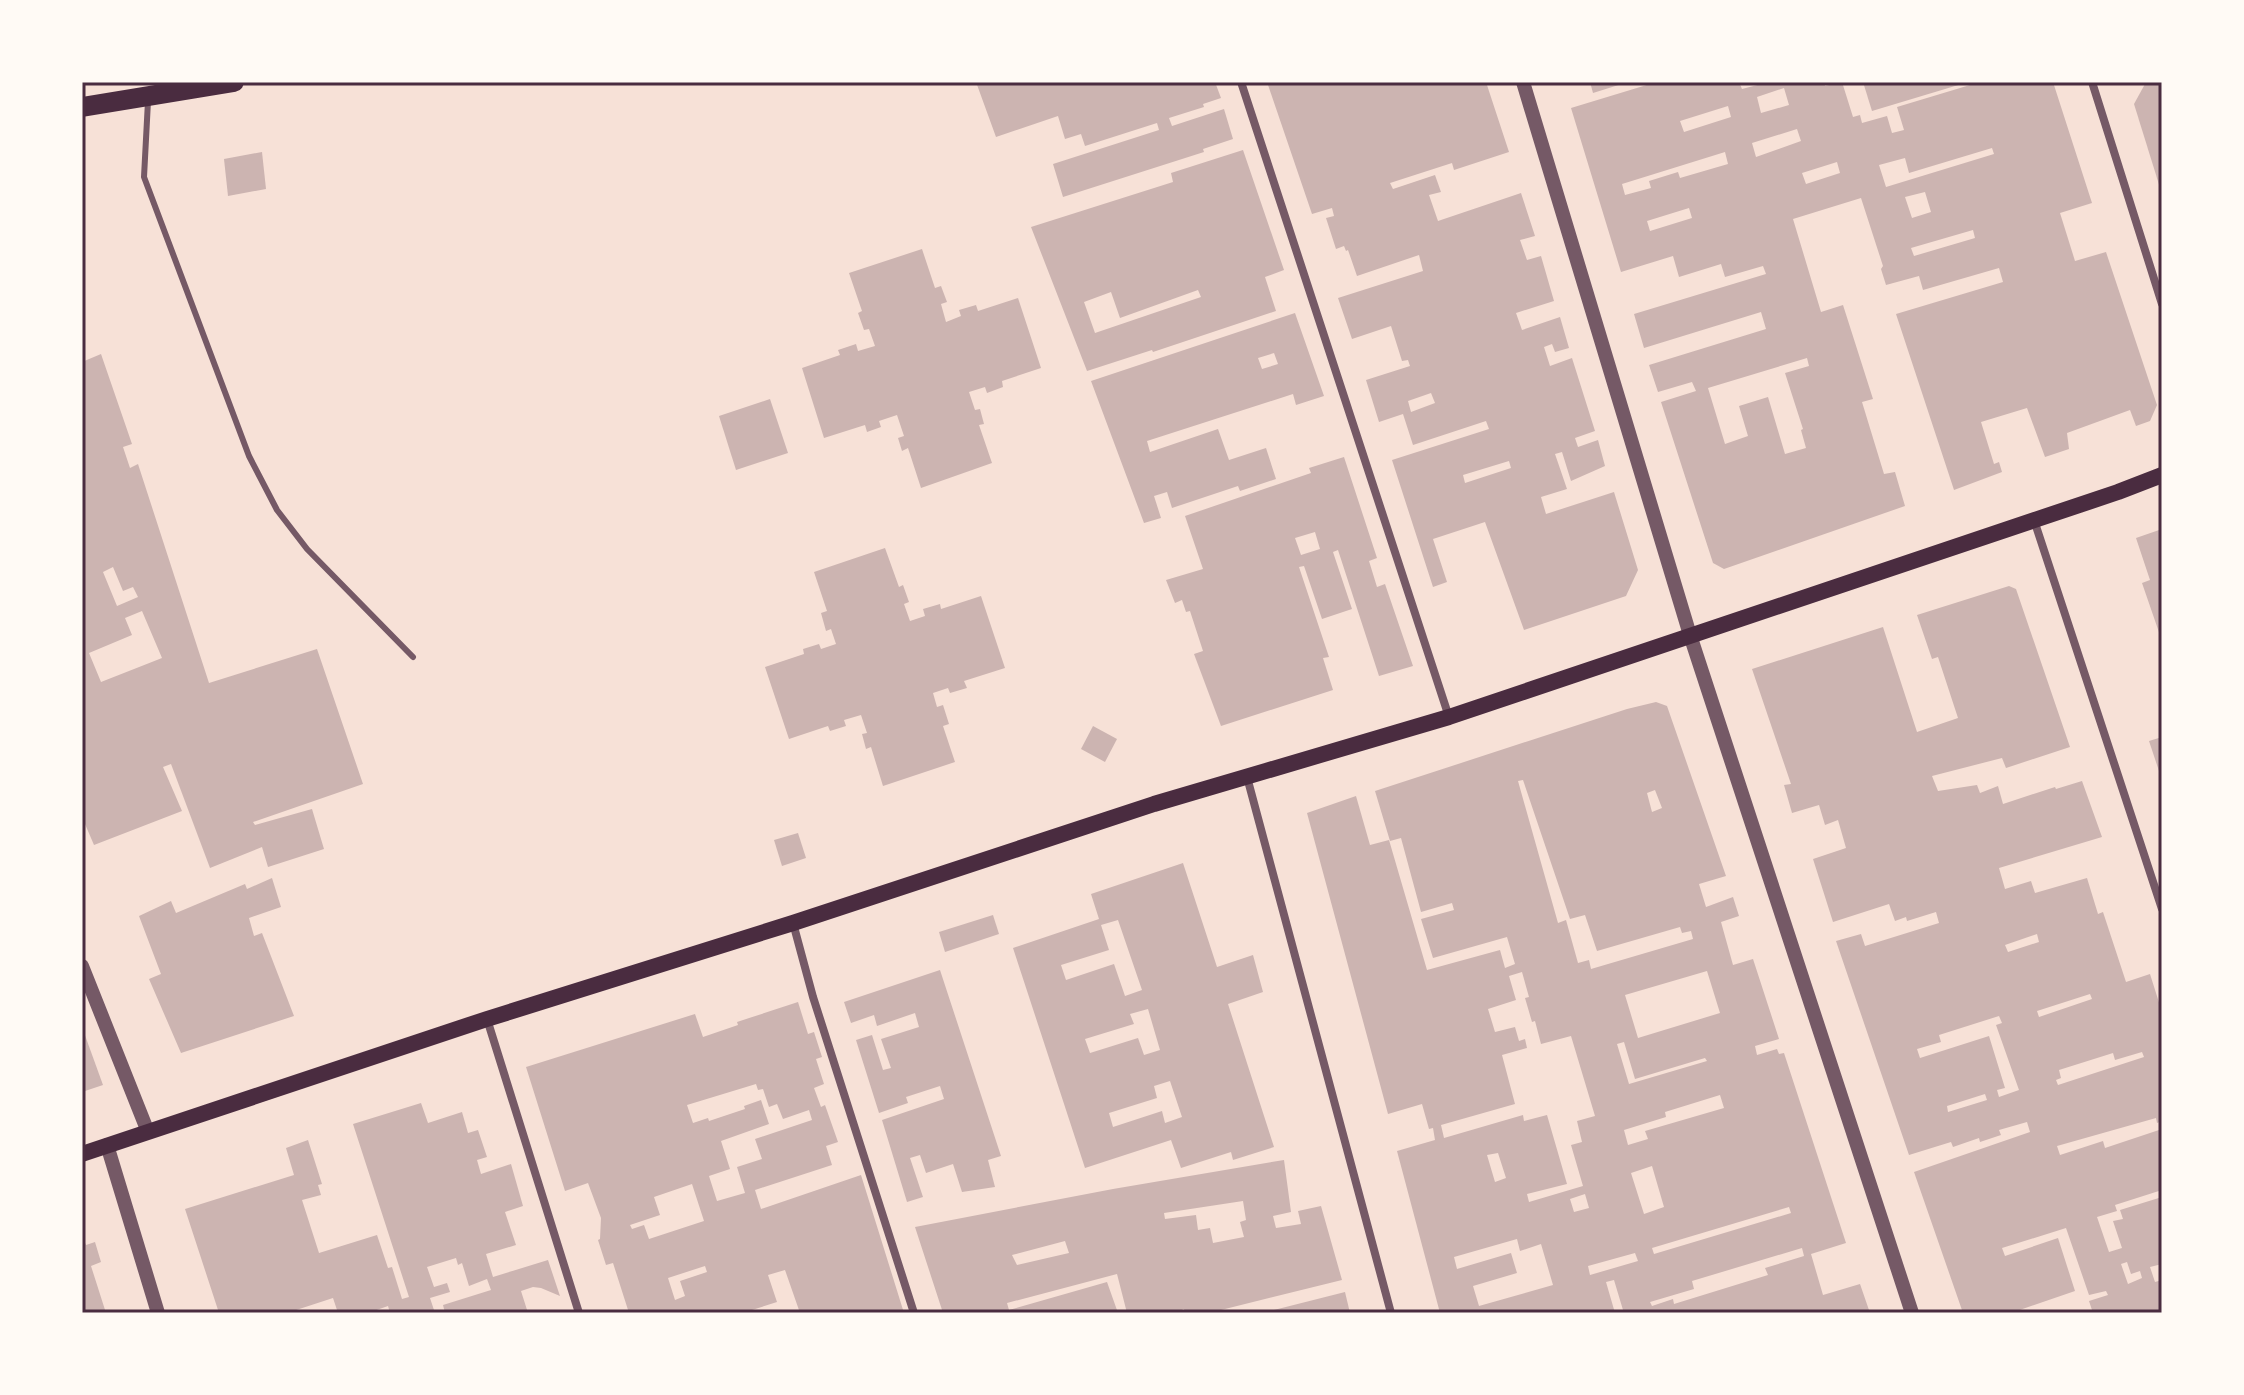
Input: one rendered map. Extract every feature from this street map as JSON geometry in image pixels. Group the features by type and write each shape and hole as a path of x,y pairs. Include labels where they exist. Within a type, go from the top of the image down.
{"main road":[{"path":"82,107 234,82"},
{"path":"82,1154 487,1019 793,923 1154,804 1449,717 2162,475"}],"street":[{"path":"1241,82 1449,717"},
{"path":"1523,82 1690,635 1912,1313"},
{"path":"2092,82 2162,304"},
{"path":"2034,520 2162,909"},
{"path":"1247,777 1391,1313"},
{"path":"793,923 813,997 914,1313"},
{"path":"82,966 148,1132"},
{"path":"487,1019 579,1313"},
{"path":"107,1145 158,1313"}],"lane":[{"path":"148,97 144,177 249,456 277,510 307,549 413,657"}],"building":[{"path":"976,82 1215,82 1221,98 1169,118 1172,126 1224,109 1233,139 1203,149 1204,152 1063,197 1053,164 1159,130 1157,123 1085,146 1081,134 1065,139 1058,116 996,137"},
{"path":"1267,82 1486,82 1509,152 1454,170 1452,163 1390,183 1393,189 1435,175 1441,192 1429,195 1438,221 1521,193 1535,236 1520,240 1527,260 1541,256 1554,301 1516,313 1522,330 1560,317 1569,348 1555,352 1552,344 1544,347 1550,366 1572,358 1595,431 1575,438 1578,447 1598,440 1605,466 1571,481 1562,452 1555,454 1567,489 1541,497 1546,514 1614,492 1638,570 1626,596 1524,630 1485,522 1433,539 1447,582 1433,587 1392,460 1489,429 1486,421 1413,445 1403,414 1379,422 1366,380 1410,366 1408,360 1402,361 1391,326 1352,339 1338,298 1423,271 1419,255 1357,276 1348,250 1344,246 1336,249 1326,218 1334,216 1332,208 1312,214","holes":["1431,393 1435,403 1411,412 1408,401","1509,461 1511,468 1465,483 1463,475"]},
{"path":"1590,82 1625,82 1625,83 1593,93"},
{"path":"1739,82 1742,89 1769,82 1824,82 1825,86 1842,82 1853,117 1860,115 1862,123 1887,116 1892,133 1904,130 1897,107 1980,82 2053,82 2092,203 2060,213 2075,261 2106,252 2157,405 2150,421 2136,426 2130,410 2067,433 2069,449 2045,457 2027,408 1981,422 1994,464 1999,462 2002,472 1954,490 1896,314 2003,282 1999,268 1923,290 1919,276 1886,285 1861,198 1793,219 1821,312 1843,305 1873,399 1862,402 1884,474 1895,472 1905,506 1724,569 1713,563 1661,402 1696,391 1692,382 1658,392 1649,365 1766,329 1761,312 1644,348 1634,314 1766,274 1763,266 1725,277 1721,264 1679,277 1673,256 1621,272 1571,108 1650,84","holes":["1784,88 1789,105 1761,113 1757,97","1728,106 1731,117 1684,132 1680,121","1797,129 1801,141 1756,157 1752,143","1992,148 1994,154 1886,187 1879,165 1905,158 1909,173","1725,152 1728,164 1680,178 1678,172 1649,181 1651,188 1625,195 1622,184","1837,162 1840,173 1806,184 1802,173","1925,192 1931,212 1912,218 1905,197","1689,208 1692,218 1650,231 1647,221","1973,230 1975,238 1914,256 1911,248","1807,358 1809,366 1785,373 1806,448 1785,454 1768,397 1739,406 1748,436 1725,444 1708,388"]},
{"path":"1863,82 1965,82 1965,83 1872,111"},
{"path":"2162,82 2161,191 2134,104 2145,84"},
{"path":"1243,150 1284,270 1265,277 1276,311 1087,371 1031,227 1173,182 1171,173","holes":["1198,290 1201,297 1095,333 1084,302 1111,292 1120,318"]},
{"path":"262,152 266,189 228,196 224,159"},
{"path":"922,249 935,288 941,286 947,302 941,304 946,322 961,316 959,310 976,305 978,311 1018,298 1041,368 1002,381 1003,387 987,393 985,387 969,392 975,410 980,409 984,424 979,425 992,463 921,488 908,448 902,451 898,438 904,436 897,415 879,421 881,427 867,432 865,425 824,438 802,368 840,355 838,350 856,344 858,351 875,346 869,329 864,330 858,313 862,311 849,273"},
{"path":"1295,313 1324,396 1296,405 1293,394 1147,441 1150,452 1218,429 1229,460 1266,448 1276,479 1240,491 1238,486 1172,508 1167,492 1154,496 1161,518 1144,523 1091,381","holes":["1274,353 1278,364 1262,369 1258,358"]},
{"path":"101,354 132,444 123,447 130,468 138,464 209,683 317,649 363,784 253,822 255,825 312,809 324,849 268,867 262,847 210,868 171,764 163,767 182,811 94,845 82,817 82,362","holes":["113,567 123,591 133,587 138,597 117,606 103,572","142,611 162,658 101,682 89,653 132,635 125,618"]},
{"path":"770,399 788,453 736,470 719,416"},
{"path":"1344,457 1377,558 1369,561 1377,587 1385,584 1413,666 1379,676 1338,550 1333,552 1352,609 1322,619 1304,566 1299,567 1329,657 1323,658 1333,690 1221,726 1194,654 1203,651 1190,611 1186,612 1182,600 1175,603 1166,580 1203,569 1185,516 1311,473 1309,468","holes":["1315,532 1320,549 1301,555 1295,538"]},
{"path":"2162,529 2162,641 2142,583 2150,580 2136,538"},
{"path":"885,548 899,587 903,585 909,602 904,604 910,621 925,616 923,609 940,604 941,609 981,596 1005,668 964,681 967,688 950,693 948,688 933,693 937,707 943,705 949,724 943,726 955,762 883,786 871,747 866,749 862,734 867,733 861,715 844,720 846,726 830,731 828,726 789,739 765,667 804,654 803,649 819,644 821,649 836,644 831,629 826,631 821,613 827,611 814,572"},
{"path":"2009,586 2016,589 2070,747 2006,768 2002,758 1932,776 1938,791 1977,785 1980,793 1998,786 2003,804 2082,781 2102,837 1999,868 2005,889 2031,881 2035,893 2087,878 2098,914 2103,912 2126,982 2150,974 2162,1012 2162,1121 2157,1123 2156,1118 2057,1146 2060,1155 2103,1141 2105,1148 2162,1129 2162,1190 2115,1205 2117,1211 2097,1217 2109,1252 2122,1248 2113,1221 2123,1219 2120,1210 2162,1197 2162,1264 2150,1267 2155,1282 2162,1280 2162,1313 2093,1313 2089,1301 2108,1295 2106,1291 2089,1295 2066,1228 2002,1248 2005,1256 2058,1238 2075,1291 2011,1313 1963,1313 1914,1172 2030,1132 2027,1122 1999,1130 2001,1135 1980,1142 1979,1138 1953,1147 1951,1142 1909,1155 1836,941 1861,934 1865,946 1939,923 1936,912 1907,921 1906,917 1895,921 1889,904 1833,922 1813,859 1846,848 1838,820 1825,825 1819,805 1792,813 1784,785 1791,784 1752,669 1883,627 1917,732 1958,718 1938,657 1932,659 1917,615","holes":["2037,934 2039,942 2008,952 2005,945","2090,994 2092,999 2039,1017 2037,1011","1999,1016 2002,1023 1996,1025 2019,1090 1999,1097 1997,1090 2005,1088 1989,1036 1920,1058 1917,1049 1941,1042 1939,1035","2142,1052 2144,1057 2058,1085 2056,1080 2061,1078 2059,1070 2113,1053 2115,1060","1985,1094 1987,1100 1948,1112 1947,1106","2127,1262 2131,1274 2140,1271 2142,1278 2128,1284 2121,1264"]},
{"path":"1656,702 1667,706 1726,876 1699,884 1706,907 1733,897 1739,916 1721,922 1733,965 1753,959 1779,1039 1755,1046 1757,1055 1777,1049 1779,1054 1784,1053 1846,1243 1811,1254 1823,1295 1860,1284 1870,1313 1615,1313 1440,1313 1397,1151 1435,1140 1433,1128 1429,1129 1422,1104 1388,1114 1307,813 1356,796 1370,845 1389,840 1427,970 1500,950 1505,968 1515,964 1507,937 1433,958 1421,919 1454,910 1452,903 1421,912 1401,838 1390,841 1375,791 1627,709","holes":["1523,780 1570,919 1585,915 1597,951 1680,927 1682,933 1691,931 1693,939 1591,969 1589,960 1578,963 1566,920 1558,923 1518,781","1655,790 1662,808 1652,812 1647,793","1707,971 1720,1013 1638,1038 1625,995","1522,972 1529,997 1525,998 1541,1044 1571,1036 1595,1116 1577,1121 1582,1142 1571,1145 1583,1186 1529,1202 1527,1194 1567,1184 1547,1115 1524,1121 1523,1115 1444,1138 1441,1125 1515,1104 1502,1055 1527,1048 1525,1039 1519,1041 1515,1027 1495,1032 1488,1009 1516,1000 1509,976","1624,1042 1635,1079 1705,1058 1707,1061 1629,1084 1617,1044","1720,1095 1724,1108 1645,1131 1648,1139 1628,1145 1624,1130 1666,1117 1665,1112","1498,1153 1506,1178 1495,1182 1487,1155","1652,1166 1664,1207 1644,1214 1631,1173","1585,1194 1589,1208 1574,1212 1570,1199","1789,1207 1791,1213 1654,1254 1652,1248","1517,1239 1520,1251 1541,1244 1553,1285 1479,1306 1473,1286 1517,1273 1511,1253 1457,1269 1454,1257","1802,1248 1804,1256 1765,1268 1768,1275 1674,1304 1673,1299 1652,1306 1650,1302 1694,1289 1692,1281","1635,1253 1638,1261 1590,1275 1588,1266","1614,1280 1623,1310 1615,1313 1606,1282"]},
{"path":"1093,726 1117,739 1105,762 1081,749"},
{"path":"2162,737 2162,777 2161,777 2149,741"},
{"path":"798,833 806,858 782,866 774,840"},
{"path":"1183,863 1217,967 1253,955 1263,992 1228,1004 1274,1147 1233,1160 1231,1152 1181,1168 1171,1140 1085,1168 1013,948 1099,919 1091,894","holes":["1118,920 1142,990 1125,996 1114,964 1066,980 1061,965 1109,950 1101,925","1148,1009 1160,1050 1144,1055 1138,1038 1090,1053 1085,1039 1134,1024 1130,1014","1170,1081 1182,1117 1165,1123 1162,1111 1113,1127 1109,1113 1157,1098 1154,1086"]},
{"path":"272,878 281,907 249,918 254,936 262,933 294,1016 181,1053 149,979 161,974 139,916 171,901 176,913 245,884 247,889"},
{"path":"993,915 999,934 945,952 939,932"},
{"path":"940,970 1001,1156 988,1160 995,1187 962,1192 953,1164 926,1173 920,1155 910,1158 923,1197 907,1202 882,1120 944,1099 940,1086 906,1097 908,1103 879,1113 856,1040 872,1035 883,1070 891,1068 881,1039 919,1027 915,1013 877,1026 874,1015 851,1023 844,1002"},
{"path":"798,1002 808,1034 814,1032 822,1057 816,1059 824,1084 814,1088 821,1107 825,1105 838,1142 826,1146 832,1165 755,1190 761,1209 861,1175 904,1313 800,1313 785,1270 768,1275 777,1302 752,1310 753,1313 629,1313 613,1263 606,1265 598,1240 601,1218 588,1183 565,1191 526,1067 695,1014 703,1037 738,1025 737,1022","holes":["756,1084 758,1090 763,1089 769,1107 777,1104 783,1119 809,1110 812,1120 755,1139 762,1159 737,1167 745,1193 717,1201 709,1176 730,1169 721,1141 769,1124 761,1100 744,1106 745,1109 693,1123 687,1105","692,1184 704,1221 649,1239 644,1225 632,1229 630,1225 660,1215 654,1197","705,1266 707,1272 680,1281 685,1296 675,1300 668,1278"]},
{"path":"82,1027 103,1085 82,1092"},
{"path":"421,1103 428,1123 462,1112 468,1133 478,1130 487,1157 477,1160 481,1174 511,1164 523,1206 505,1212 516,1245 486,1254 493,1277 548,1260 560,1296 533,1287 521,1291 528,1313 445,1313 443,1305 491,1290 487,1279 469,1286 462,1263 458,1265 456,1258 427,1267 434,1287 447,1283 450,1292 430,1298 435,1313 390,1313 388,1306 368,1313 338,1313 333,1298 287,1313 219,1313 185,1209 294,1175 286,1148 308,1140 322,1184 318,1185 321,1195 302,1200 319,1253 377,1235 402,1299 409,1297 353,1124"},
{"path":"1284,1160 1291,1212 1273,1216 1276,1228 1301,1224 1298,1211 1321,1206 1342,1280 1209,1313 1185,1313 1184,1309 1174,1313 1127,1313 1117,1274 1007,1303 1009,1310 1107,1282 1118,1313 943,1313 915,1227","holes":["1243,1201 1246,1220 1240,1222 1244,1237 1213,1243 1210,1228 1198,1230 1196,1215 1165,1219 1164,1213","1065,1241 1069,1253 1017,1265 1012,1255"]},
{"path":"82,1236 86,1245 95,1242 101,1262 91,1266 106,1313 82,1313"},
{"path":"1345,1292 1350,1313 1266,1313 1266,1312"}]}
